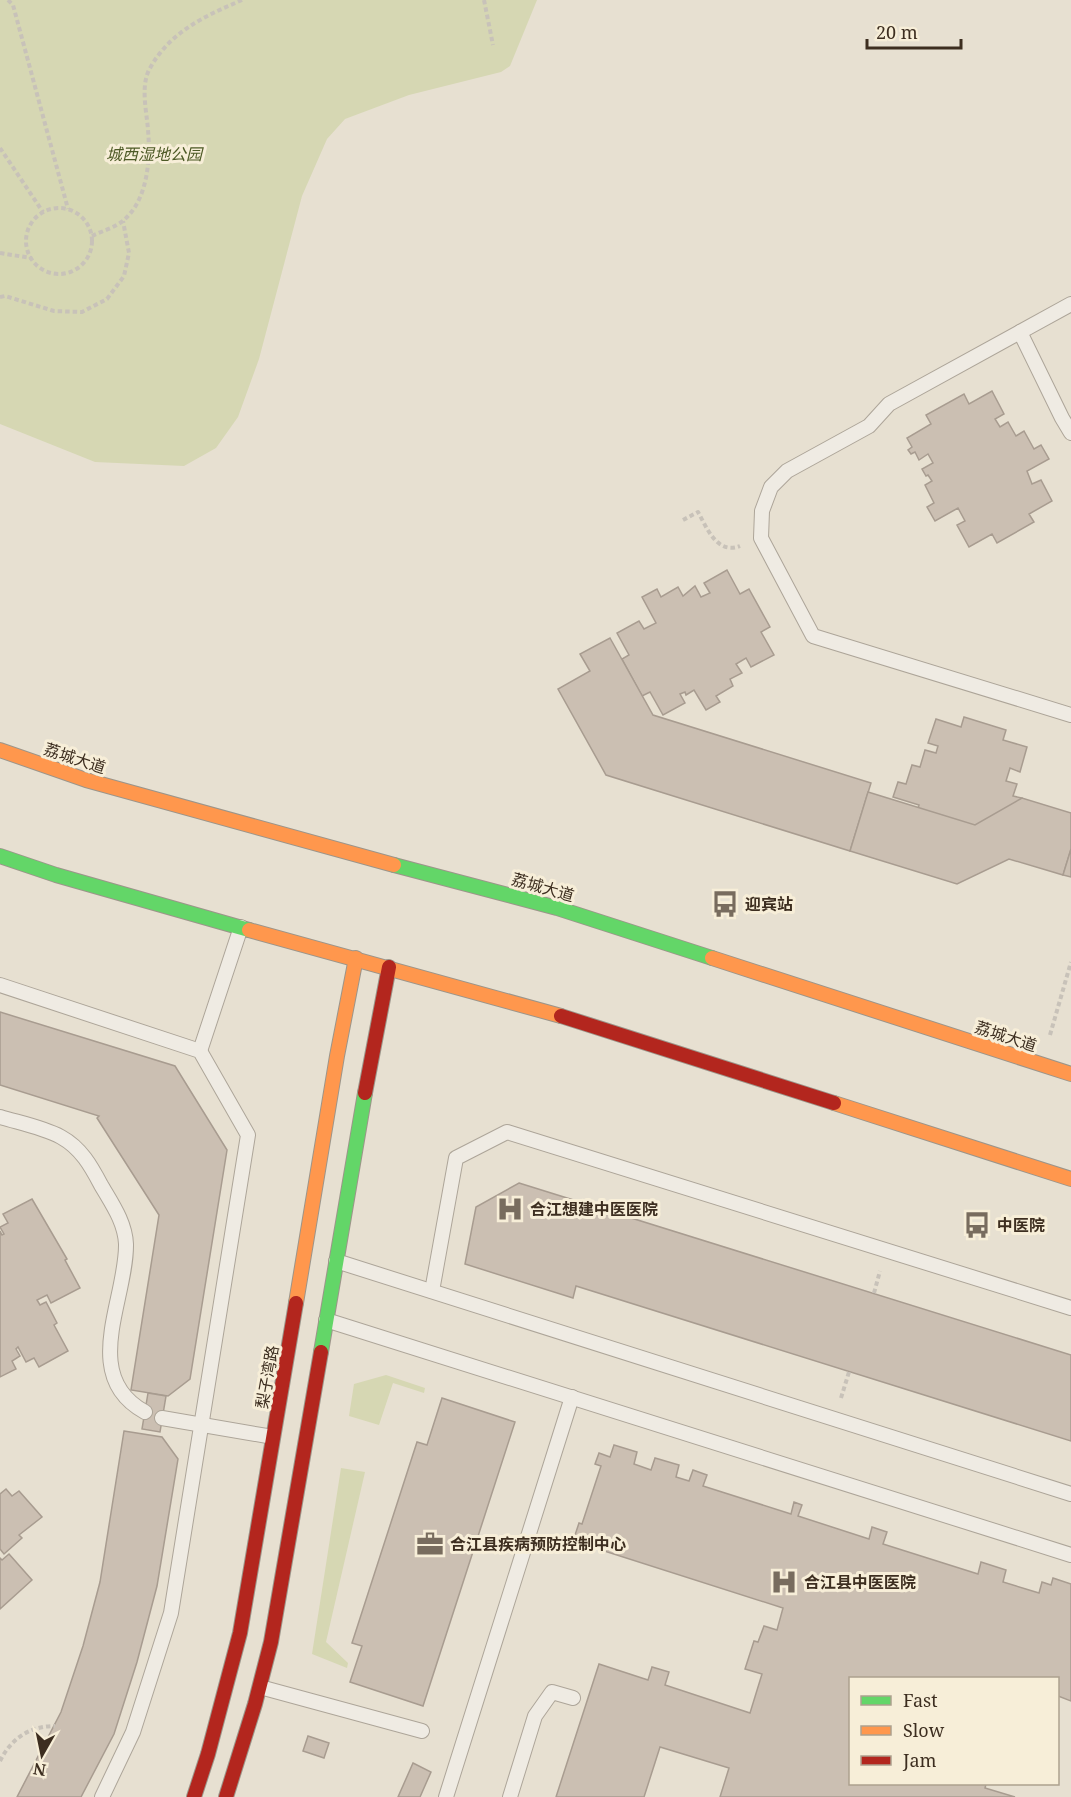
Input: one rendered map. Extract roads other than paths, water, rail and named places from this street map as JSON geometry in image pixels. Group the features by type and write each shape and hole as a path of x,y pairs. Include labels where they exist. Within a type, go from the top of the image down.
{"main road":[{"name":"荔城大道","path":"0,750 86,780 252,827 557,908 1071,1074"},
{"path":"0,856 241,927 528,1005 1071,1179"},
{"name":"梨子湾路","path":"194,1797 208,1754 240,1633 356,958"},
{"path":"226,1797 260,1687 271,1642 370,1065 389,967"}],"lane":[{"path":"1071,304 889,404 869,426 787,471 771,487 762,511 761,538 813,636 1071,715"},
{"path":"1020,332 1071,432"},
{"path":"200,1051 241,927"},
{"path":"0,985 200,1051 248,1135 171,1613 134,1732 102,1797"},
{"path":"0,1117 51,1133 71,1144 89,1162 121,1221 126,1244 110,1341 110,1358 112,1373 118,1387 128,1399 145,1412"},
{"path":"432,1291 456,1158 507,1132 1071,1308"},
{"path":"336,1261 1071,1494"},
{"path":"326,1320 1071,1555"},
{"path":"446,1797 572,1397"},
{"path":"162,1418 273,1437"},
{"path":"260,1687 422,1731"},
{"path":"510,1797 539,1711 552,1692 573,1698"}],"place":[{"name":"迎宾站","path":"725,904"},
{"name":"合江想建中医医院","path":"510,1209"},
{"name":"中医院","path":"977,1225"},
{"name":"合江县疾病预防控制中心","path":"430,1544"},
{"name":"合江县中医医院","path":"784,1582"}],"park label":[{"name":"城西湿地公园","path":"154,154"}]}
